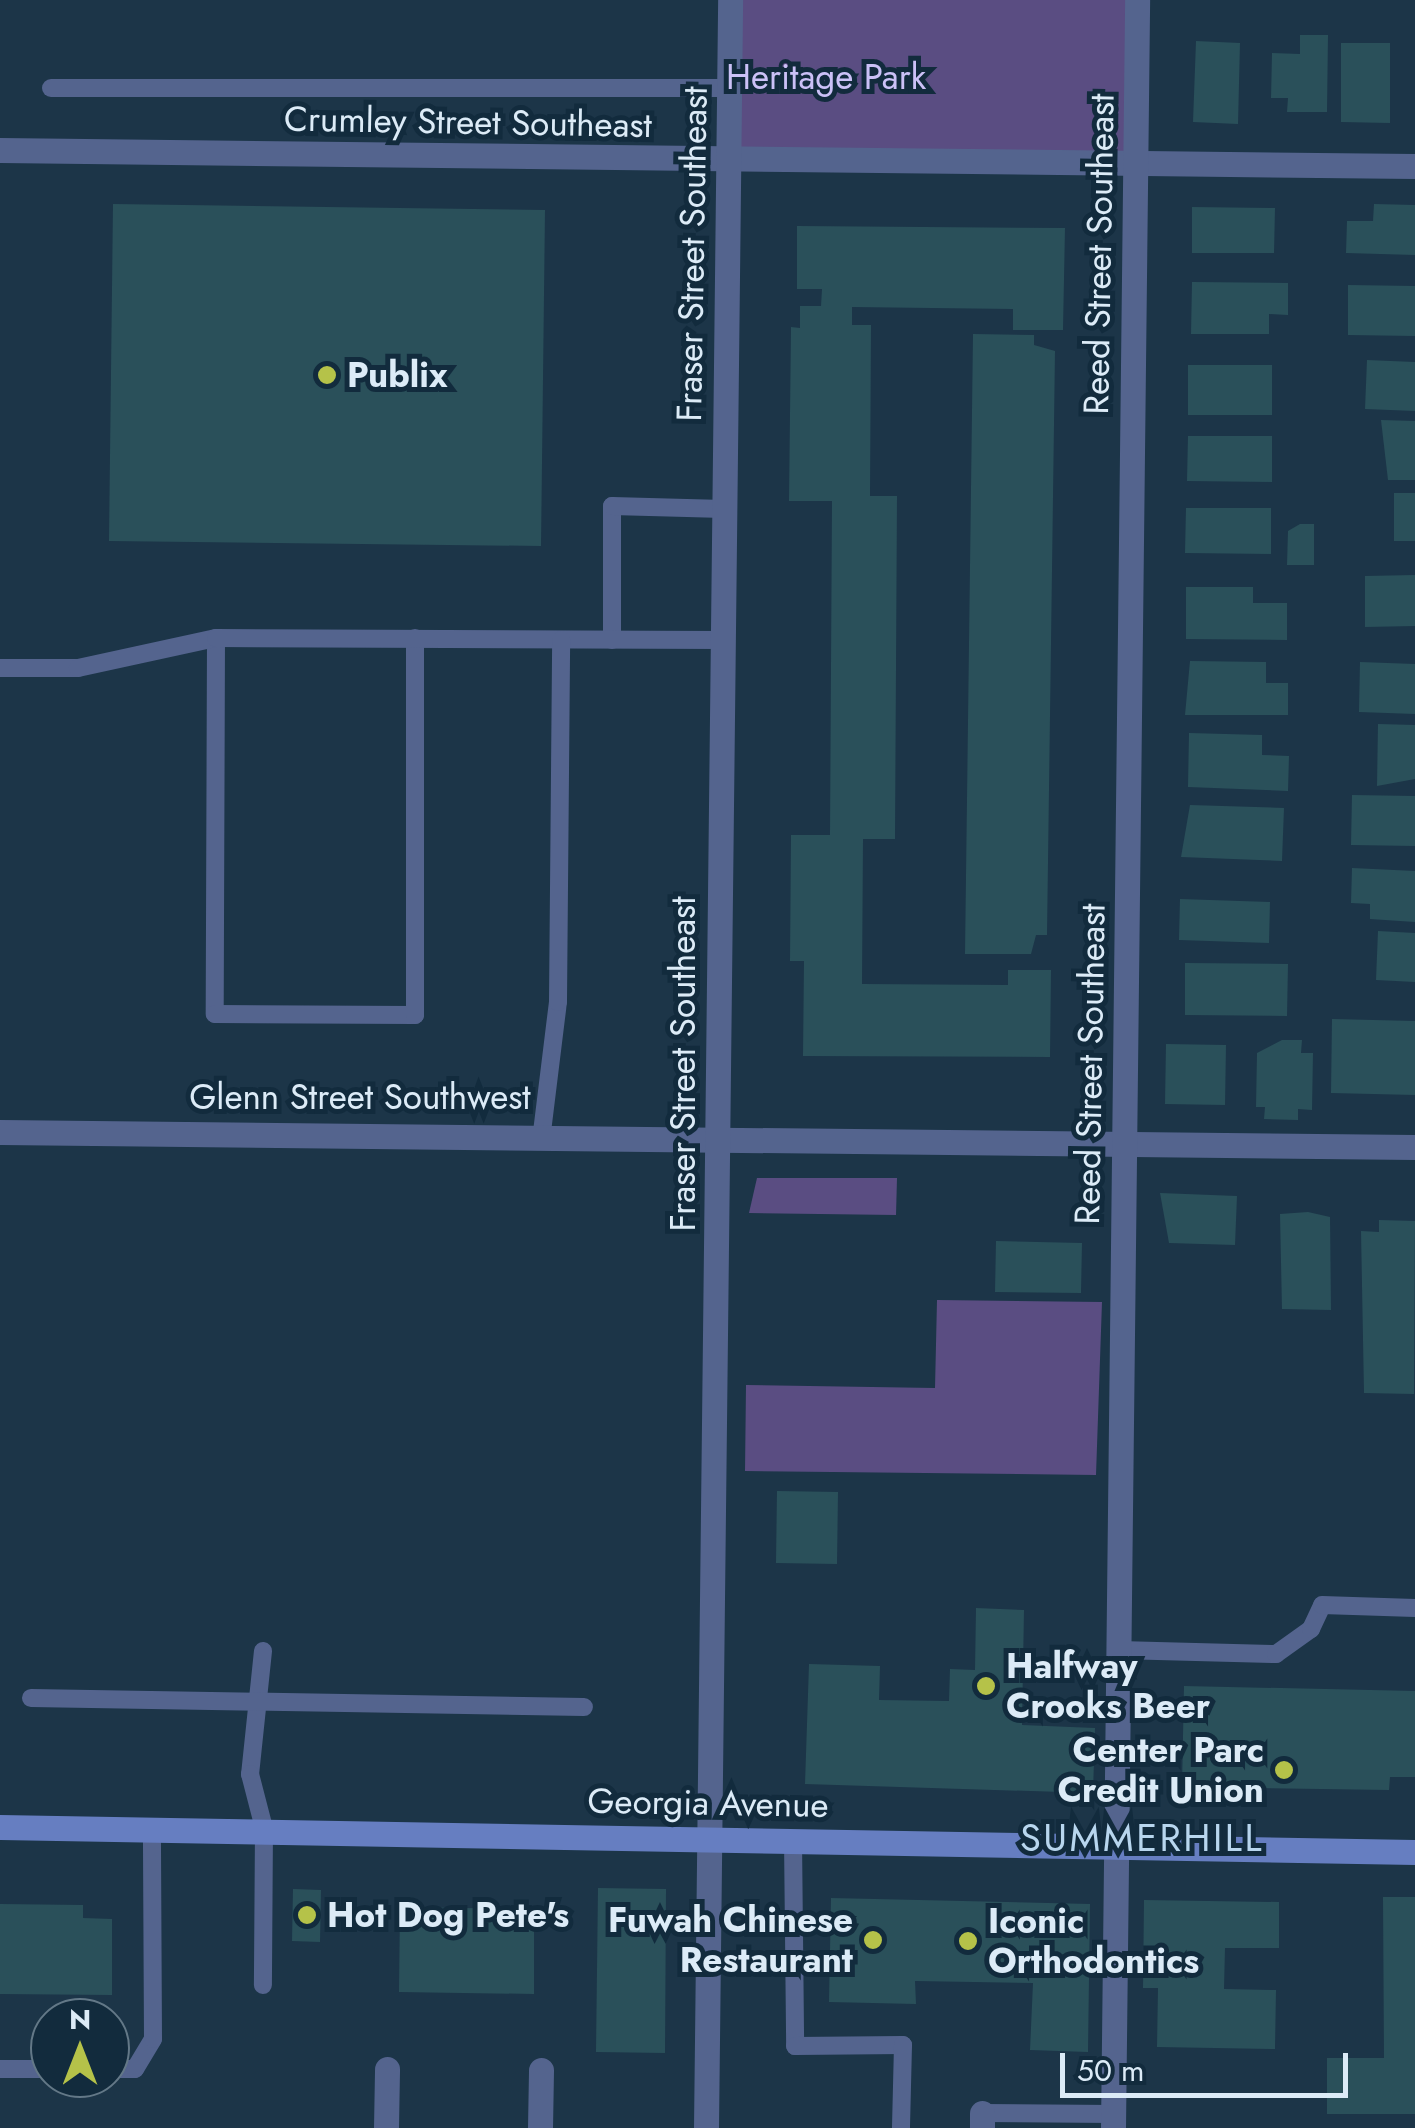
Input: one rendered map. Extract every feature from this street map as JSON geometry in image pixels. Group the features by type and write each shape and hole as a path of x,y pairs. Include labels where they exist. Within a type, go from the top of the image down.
{"main road":[{"name":"Georgia Avenue","path":"0,1827 264,1828 1415,1852"}],"street":[{"name":"Fraser Street Southeast","path":"706,2128 730,0"},
{"name":"Reed Street Southeast","path":"1113,2121 1137,0"},
{"name":"Crumley Street Southeast","path":"0,150 1415,166"},
{"name":"Glenn Street Southwest","path":"0,1132 720,1133 1415,1147"},
{"path":"386,2069 386,2128"},
{"path":"540,2070 540,2128"}],"lane":[{"path":"51,88 729,88"},
{"path":"612,640 612,506 724,509"},
{"path":"0,668 78,668 216,638 723,640"},
{"path":"216,638 215,1014 415,1015 415,638"},
{"path":"542,1132 558,1002 561,640"},
{"path":"1119,1650 1276,1654 1310,1629 1322,1605 1415,1608"},
{"path":"263,1651 251,1708 250,1774 264,1828 263,1984"},
{"path":"32,1698 251,1708 584,1706"},
{"path":"130,2069 135,2069 153,2039 152,1828"},
{"path":"794,1839 795,2046 903,2045 901,2128"},
{"path":"0,2069 30,2069"},
{"path":"982,2120 1113,2121"}],"green space":[{"name":"Heritage Park","path":"740,0 1131,0 1130,156 738,153"},
{"path":"757,1178 897,1178 896,1215 749,1213"},
{"path":"937,1300 1102,1302 1096,1475 745,1471 746,1385 935,1388"}],"building":[{"path":"1300,35 1328,35 1327,112 1287,112 1288,98 1271,98 1272,53 1300,54"},
{"path":"1196,41 1240,43 1238,124 1193,122"},
{"path":"1341,43 1390,43 1390,123 1341,122"},
{"name":"Publix","path":"113,204 545,210 541,546 109,541"},
{"path":"1374,204 1415,205 1415,255 1346,253 1347,221 1373,221"},
{"path":"1192,207 1275,208 1274,253 1192,253"},
{"path":"797,226 1065,228 1063,330 1013,330 1013,309 852,307 852,325 871,325 870,496 897,496 895,839 863,839 862,984 1008,985 1008,970 1051,970 1050,1057 803,1056 804,961 790,961 791,835 830,835 832,501 789,501 791,327 800,328 800,306 821,306 822,289 797,289"},
{"path":"1192,282 1288,283 1288,315 1269,314 1269,334 1191,334"},
{"path":"1348,285 1415,286 1415,336 1348,335"},
{"path":"973,334 1034,335 1034,345 1055,351 1047,935 1036,935 1031,954 965,954"},
{"path":"1367,360 1415,362 1415,411 1365,409"},
{"path":"1188,365 1272,365 1272,415 1188,415"},
{"path":"1381,420 1415,421 1415,480 1388,480"},
{"path":"1188,436 1272,436 1272,482 1187,481"},
{"path":"1394,493 1415,493 1415,541 1394,541"},
{"path":"1186,508 1271,508 1271,554 1185,553"},
{"path":"1300,524 1314,524 1314,565 1287,565 1288,531"},
{"path":"1415,575 1415,626 1365,627 1365,576"},
{"path":"1186,587 1253,587 1253,603 1287,603 1287,640 1186,639"},
{"path":"1190,661 1266,662 1266,683 1288,683 1288,715 1185,715"},
{"path":"1360,662 1415,664 1415,714 1359,712"},
{"path":"1378,724 1415,725 1415,779 1377,786"},
{"path":"1189,733 1262,735 1262,755 1289,756 1288,791 1188,787"},
{"path":"1352,795 1415,796 1415,846 1351,845"},
{"path":"1190,805 1284,808 1282,861 1181,857"},
{"path":"1352,868 1415,871 1415,922 1370,919 1370,904 1351,903"},
{"path":"1180,899 1270,902 1269,943 1179,940"},
{"path":"1378,931 1415,933 1415,982 1376,980"},
{"path":"1185,963 1288,964 1287,1016 1185,1015"},
{"path":"1332,1019 1415,1021 1415,1095 1331,1093"},
{"path":"1282,1040 1302,1040 1301,1053 1313,1053 1312,1110 1298,1109 1298,1120 1264,1119 1265,1107 1256,1107 1257,1053"},
{"path":"1166,1044 1226,1045 1225,1105 1165,1104"},
{"path":"1160,1193 1237,1196 1235,1245 1169,1243"},
{"path":"1308,1212 1330,1217 1331,1310 1282,1309 1280,1214"},
{"path":"1379,1220 1415,1221 1414,1394 1364,1393 1361,1231 1379,1232"},
{"path":"996,1241 1082,1243 1081,1293 995,1292"},
{"path":"777,1491 838,1492 837,1564 776,1563"},
{"path":"976,1608 1024,1610 1022,1725 1095,1728 1093,1793 805,1784 809,1664 880,1666 879,1700 949,1701 950,1669 975,1670"},
{"path":"1184,1686 1415,1691 1415,1777 1390,1777 1389,1790 1182,1787"},
{"path":"598,1888 666,1889 665,2053 596,2052"},
{"name":"Hot Dog Pete's","path":"293,1889 321,1890 320,1942 292,1941"},
{"path":"1383,1897 1415,1897 1415,2114 1327,2114 1327,2058 1384,2058"},
{"path":"831,1898 1090,1904 1088,2052 1030,2050 1033,1983 915,1981 916,2004 829,2002"},
{"path":"1144,1900 1279,1902 1279,1948 1225,1948 1224,1989 1276,1990 1275,2049 1157,2047 1158,1988 1143,1988"},
{"path":"0,1904 83,1905 83,1918 112,1919 112,1995 0,1994"},
{"path":"400,1907 534,1909 534,1994 399,1992"}],"place":[{"name":"Publix","path":"327,375"},
{"name":"Halfway Crooks Beer","path":"986,1686"},
{"name":"Center Parc Credit Union","path":"1284,1770"},
{"name":"Hot Dog Pete's","path":"307,1915"},
{"name":"Fuwah Chinese Restaurant","path":"873,1940"},
{"name":"Iconic Orthodontics","path":"968,1941"}],"district":[{"name":"SUMMERHILL","path":"1142,1838"}]}
